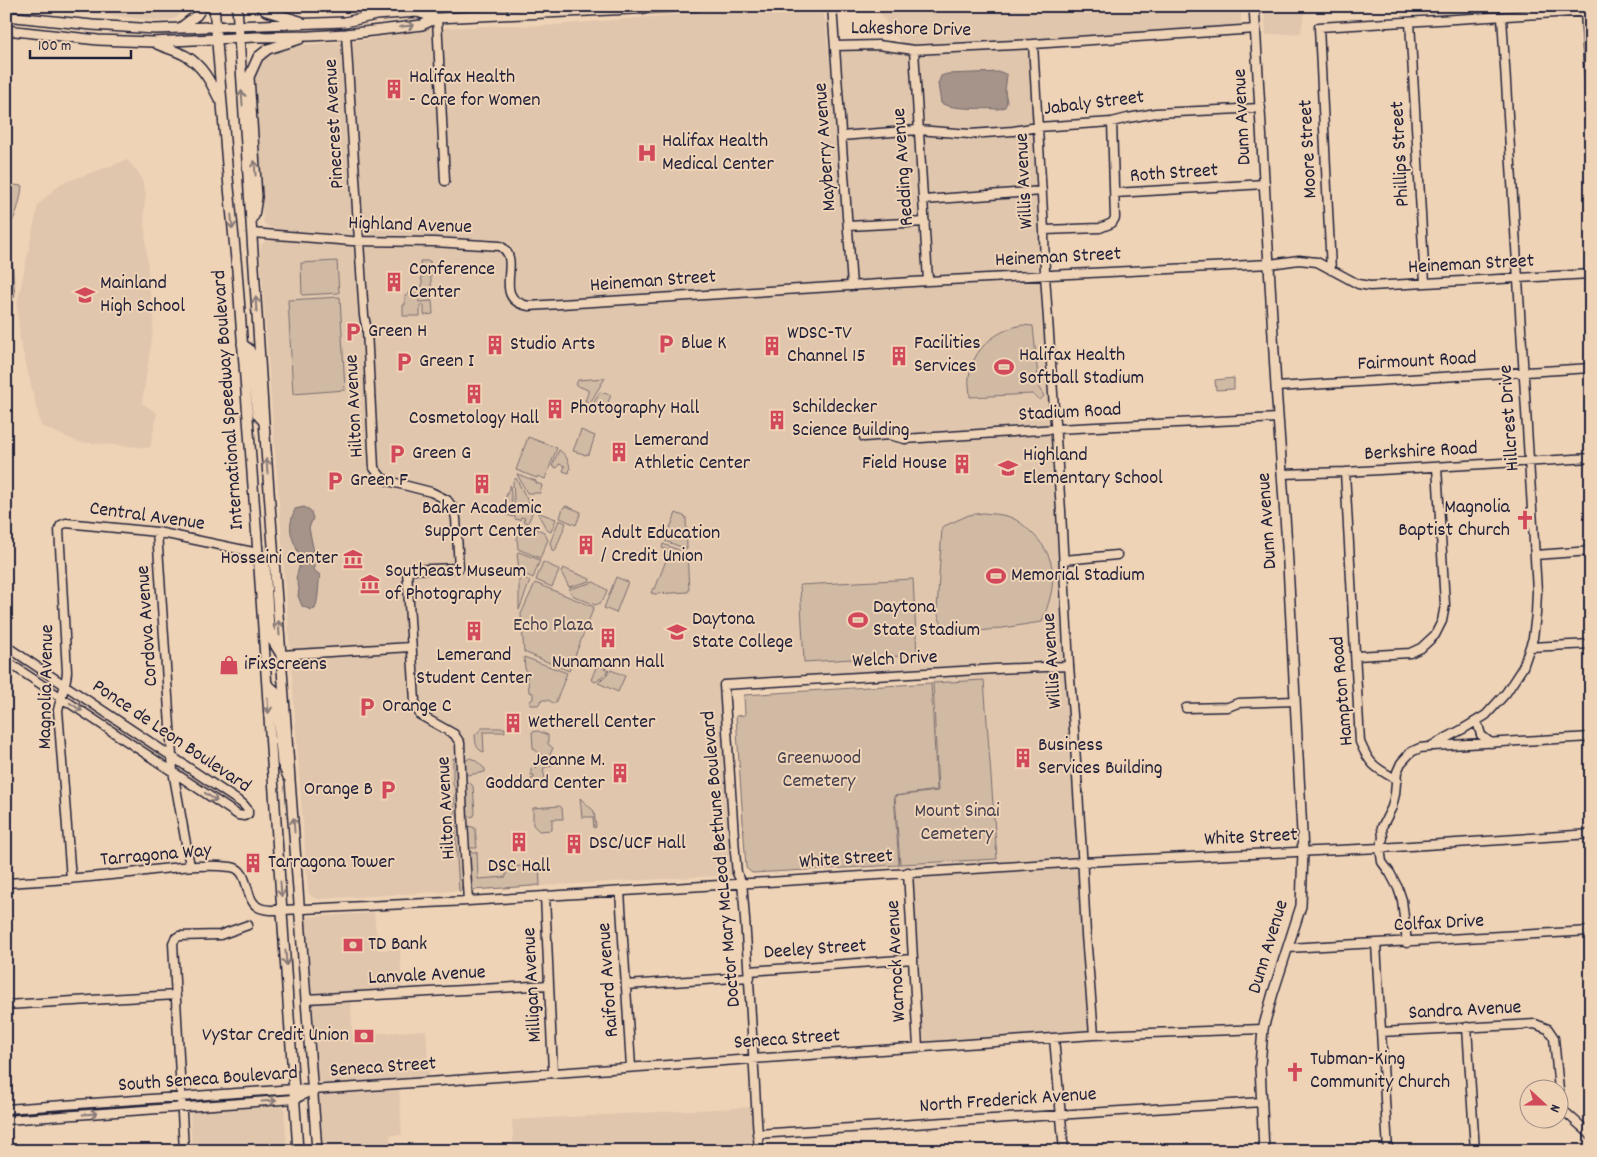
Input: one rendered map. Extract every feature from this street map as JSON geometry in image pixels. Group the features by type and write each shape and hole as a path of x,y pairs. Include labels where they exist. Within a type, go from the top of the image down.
{"main road":[{"path":"176,29 197,15 203,6"},
{"name":"International Speedway Boulevard","path":"214,6 236,260 258,552 298,1151"},
{"name":"International Speedway Boulevard","path":"237,6 264,422 317,1151"},
{"path":"260,6 266,11 307,24"},
{"path":"6,16 92,26 176,29 345,22 376,15 417,12 437,18 583,9 697,6"},
{"name":"Dunn Avenue","path":"1254,6 1304,852 1301,906 1263,1029 1260,1066 1264,1151"},
{"path":"6,30 98,40 152,42 346,34 422,25 437,18"},
{"path":"252,233 257,197 249,77 258,57 268,49 310,36"},
{"path":"152,42 186,56 199,66 209,78 222,104"},
{"path":"242,344 249,349 252,355 256,414 264,422"},
{"path":"258,552 265,565 269,628 272,640 281,655"},
{"path":"267,684 274,690 276,695 282,763 291,782"}],"street":[{"name":"Mayberry Avenue","path":"832,6 852,286"},
{"path":"1410,22 1588,11 1591,108"},
{"name":"Hillcrest Drive","path":"1397,780 1400,763 1411,752 1429,747 1486,715 1506,693 1523,667 1533,638 1537,591 1502,17"},
{"path":"437,18 445,180"},
{"name":"Moore Street","path":"1332,270 1319,27 1410,22"},
{"name":"Phillips Street","path":"1410,22 1425,283"},
{"name":"Lakeshore Drive","path":"835,46 878,45 914,50 1256,30"},
{"name":"Pinecrest Avenue","path":"346,34 359,241"},
{"name":"Willis Avenue","path":"1032,44 1064,560 1068,666 1073,715 1094,1035"},
{"name":"Redding Avenue","path":"914,50 928,281"},
{"name":"Jabaly Street","path":"841,136 918,130 970,134 1112,122 1156,113 1261,108"},
{"path":"1044,230 1106,226 1112,223 1115,218 1115,193 1112,122"},
{"name":"Roth Street","path":"1115,193 1264,184"},
{"path":"924,200 1042,191"},
{"path":"848,226 925,222"},
{"name":"Highland Avenue","path":"252,233 359,241 434,242 500,246 506,249 509,256 509,291 511,297 521,305"},
{"name":"Hilton Avenue","path":"359,241 364,316 367,330 374,468 382,478 388,481 431,492 447,500 453,508 456,518 459,568 407,570 415,702 420,715 454,734 460,743 468,900"},
{"name":"Heineman Street","path":"521,305 577,304 928,281 1270,264 1299,260 1317,262 1358,284 1370,286 1591,274"},
{"name":"Fairmount Road","path":"1276,387 1591,368"},
{"name":"Stadium Road","path":"864,437 889,435 905,439 1278,418"},
{"name":"Berkshire Road","path":"1282,474 1591,458"},
{"path":"1356,656 1410,653 1421,648 1435,635 1442,621 1445,605 1437,467"},
{"name":"Hampton Road","path":"1345,472 1360,742 1366,756 1374,767 1397,780"},
{"name":"Central Avenue","path":"61,525 66,523 157,532 258,552"},
{"name":"Magnolia Avenue","path":"61,525 59,529 67,672 66,685 60,697 58,710 71,880"},
{"name":"Cordova Avenue","path":"157,532 173,771 190,866"},
{"path":"1535,555 1591,551"},
{"path":"1064,560 1117,555"},
{"path":"1530,647 1591,644"},
{"name":"Ponce de Leon Boulevard","path":"6,646 243,804 248,810 248,814 244,816 238,814 6,661"},
{"path":"281,655 411,647"},
{"name":"Welch Drive","path":"724,685 1068,666"},
{"name":"Doctor Mary McLeod Bethune Boulevard","path":"724,685 735,852 738,874 742,883 750,974 752,1059 759,1150"},
{"path":"1186,708 1228,707 1238,703 1295,701"},
{"path":"1476,721 1481,735 1491,743"},
{"path":"1429,747 1591,737"},
{"path":"1397,780 1392,807 1382,827 1383,838 1380,848 1382,862 1398,888 1402,900 1407,943"},
{"name":"White Street","path":"283,910 545,896 1082,862 1380,848 1591,834"},
{"name":"Tarragona Way","path":"6,883 71,880 190,866 233,867 237,868 244,878 254,904 267,910 283,910"},
{"name":"Warnock Avenue","path":"908,872 918,1048"},
{"name":"Raiford Avenue","path":"620,891 631,1067"},
{"name":"Milligan Avenue","path":"545,896 553,1072"},
{"path":"184,1151 173,944 179,936 220,935 248,926"},
{"name":"Colfax Drive","path":"1288,948 1407,943 1591,931"},
{"path":"1376,944 1388,1151"},
{"name":"Deeley Street","path":"626,985 913,959"},
{"name":"Lanvale Avenue","path":"307,999 549,985"},
{"path":"6,1005 176,994"},
{"name":"Sandra Avenue","path":"1381,1032 1534,1024 1548,1029 1554,1038 1558,1080"},
{"path":"1467,1027 1475,1151"},
{"name":"Seneca Street","path":"313,1090 1094,1035 1263,1029"},
{"path":"1054,1038 1064,1151"},
{"name":"South Seneca Boulevard","path":"6,1110 294,1089 313,1090"},
{"name":"South Seneca Boulevard","path":"6,1120 295,1099 313,1090"},
{"path":"237,1093 237,1103"},
{"name":"North Frederick Avenue","path":"758,1134 1262,1102"},
{"path":"58,1106 59,1116"},
{"path":"1570,1116 1591,1135"},
{"path":"736,1151 759,1150"}],"shaded area":[{"path":"25,6 184,6 177,18 161,21"},
{"path":"273,6 350,6 288,11"},
{"path":"875,6 1241,6 1241,27 914,47 902,45"},
{"path":"1264,6 1450,6 1304,13 1301,33 1266,35"},
{"name":"Halifax Health Medical Center","path":"731,10 749,13 820,11 824,15 826,23 828,51 874,49 925,54 1022,48 1027,50 1030,57 1041,265 1039,269 1035,271 529,301 520,299 515,293 514,250 503,242 436,238 364,237 274,229 267,226 263,221 253,86 256,70 262,61 272,53 290,46 364,40 418,29 507,25 543,26"},
{"path":"1001,72 1007,75 1005,91 1007,102 1005,107 998,109 952,107 941,103 938,84 941,76 947,74"},
{"name":"Mainland High School","path":"127,160 139,173 146,193 144,212 149,286 154,316 142,403 157,413 150,448 78,442 41,426 20,340 17,305 38,205 60,184"},
{"name":"Daytona State College","path":"272,239 383,247 490,249 499,251 503,254 509,303 518,310 528,311 1035,279 1040,282 1044,289 1066,682 1089,1031 924,1043 913,883 899,865 895,796 937,790 931,668 719,680 732,875 318,899 312,897 308,892 260,251 261,245"},
{"path":"304,507 310,510 313,518 309,528 314,552 314,570 320,575 315,609 311,610 302,606 298,596 299,588 296,578 301,560 293,541 291,530 295,509"},
{"path":"374,913 378,950 400,950 402,990 311,995 305,917"},
{"path":"351,1000 352,1035 426,1030 429,1078 318,1086 312,1002"},
{"path":"399,1087 402,1135 390,1135 392,1151 323,1151 318,1093"},
{"path":"284,1103 287,1151 192,1151 190,1110"},
{"path":"752,1107 754,1146 682,1151 514,1151 512,1120"}],"green space":[{"path":"6,184 22,186 17,210 6,232"},
{"path":"6,260 12,260 15,297 6,297"},
{"path":"337,261 339,293 302,295 301,263"},
{"path":"420,261 430,261 432,299 423,299"},
{"path":"408,293 418,293 419,302 432,301 433,314 424,315 424,305 420,305 420,316 403,316 403,305 405,305 405,296"},
{"path":"340,297 345,390 293,394 288,300"},
{"name":"Halifax Health Softball Stadium","path":"1022,325 1033,326 1039,388 1044,396 1040,400 1032,394 970,397 969,377 971,367 980,349 994,336"},
{"path":"605,378 590,403 585,401 588,390 576,385 578,380"},
{"path":"1234,378 1234,389 1216,390 1215,380"},
{"path":"600,392 611,395 605,410 592,406"},
{"path":"581,430 595,436 589,454 584,455 573,451"},
{"path":"528,437 557,448 545,479 516,470"},
{"path":"559,450 568,460 569,473 563,471 565,466 559,464 557,468 552,466"},
{"path":"517,474 542,485 540,493 527,493"},
{"path":"516,478 533,511 528,523 523,521 525,518 515,519 513,481"},
{"path":"510,485 513,517 501,513"},
{"path":"566,506 581,512 576,525 560,518 563,508"},
{"path":"537,512 556,519 551,532 547,530"},
{"path":"676,513 686,517 687,549 665,541"},
{"name":"Memorial Stadium","path":"983,513 1004,515 1016,520 1032,533 1048,554 1053,575 1050,598 1042,622 992,630 964,632 946,628 941,622 937,611 942,527 969,515"},
{"path":"559,520 566,523 555,551 552,550 550,543"},
{"path":"528,525 544,532 548,540 540,558 518,549 517,538 522,527"},
{"path":"663,544 687,553 688,592 651,593 653,588 655,589 668,555 666,554 667,550 662,548"},
{"path":"519,552 540,560 533,578 519,571 517,553"},
{"path":"543,562 559,571 552,587 536,580"},
{"path":"563,568 590,579 590,581 569,587 561,572"},
{"path":"519,576 530,581 519,610"},
{"path":"616,577 628,582 616,613 604,608"},
{"name":"Daytona State Stadium","path":"913,579 917,655 804,662 800,585"},
{"path":"594,582 607,590 602,601 595,605 572,595 569,589"},
{"name":"Echo Plaza","path":"535,583 594,607 569,671 524,652 521,614"},
{"path":"524,657 567,673 555,704 548,700 542,700 538,705 530,705 533,693 529,692"},
{"path":"597,665 609,670 596,682 591,680"},
{"path":"611,670 625,676 618,692 598,683"},
{"name":"Mount Sinai Cemetery","path":"984,680 997,859 900,864 895,796 938,791 933,683"},
{"name":"Greenwood Cemetery","path":"931,683 937,790 894,796 899,865 752,873 746,868 736,716 745,715 744,695"},
{"path":"482,728 505,728 505,732 483,732 484,752 477,747 475,735"},
{"path":"538,731 548,735 548,744 553,748 550,754 552,758 541,755 533,748 532,732"},
{"path":"453,758 458,760 459,815 455,818 454,799 456,791 453,784"},
{"path":"470,758 485,769 485,772 468,775 465,773 465,761"},
{"path":"540,761 553,766 543,769 548,783 532,784 531,779 534,778 534,775 531,775 531,768 534,769 536,767 532,765 534,762"},
{"path":"469,782 473,786 475,813 474,816 470,817 466,814 466,784"},
{"path":"580,798 594,811 596,827 594,828 593,817 582,817"},
{"path":"560,806 563,819 552,819 552,830 539,831 533,825 533,808"},
{"path":"455,826 459,827 463,883 461,891 459,891"},
{"path":"469,826 475,828 477,848 468,848 467,830"},
{"path":"469,852 477,852 478,879 506,877 506,867 539,865 540,886 473,890"}],"place":[{"name":"Halifax Health - Care for Women","path":"394,89"},
{"name":"Halifax Health Medical Center","path":"647,153"},
{"name":"Conference Center","path":"394,282"},
{"name":"Mainland High School","path":"85,295"},
{"name":"Green H","path":"353,332"},
{"name":"Blue K","path":"666,344"},
{"name":"Studio Arts","path":"495,345"},
{"name":"WDSC-TV Channel 15","path":"772,346"},
{"name":"Facilities Services","path":"899,356"},
{"name":"Green I","path":"404,362"},
{"name":"Halifax Health Softball Stadium","path":"1004,367"},
{"name":"Cosmetology Hall","path":"474,394"},
{"name":"Photography Hall","path":"555,409"},
{"name":"Schildecker Science Building","path":"777,420"},
{"name":"Lemerand Athletic Center","path":"619,452"},
{"name":"Green G","path":"397,454"},
{"name":"Field House","path":"962,464"},
{"name":"Highland Elementary School","path":"1008,468"},
{"name":"Green F","path":"335,481"},
{"name":"Baker Academic Support Center","path":"482,484"},
{"name":"Magnolia Baptist Church","path":"1525,520"},
{"name":"Adult Education / Credit Union","path":"586,545"},
{"name":"Hosseini Center","path":"353,559"},
{"name":"Memorial Stadium","path":"996,576"},
{"name":"Southeast Museum of Photography","path":"370,584"},
{"name":"Daytona State Stadium","path":"858,620"},
{"name":"Lemerand Student Center","path":"474,631"},
{"name":"Daytona State College","path":"677,632"},
{"name":"Nunamann Hall","path":"608,638"},
{"name":"iFixScreens","path":"229,665"},
{"name":"Orange C","path":"367,707"},
{"name":"Wetherell Center","path":"513,723"},
{"name":"Business Services Building","path":"1023,758"},
{"name":"Jeanne M. Goddard Center","path":"620,773"},
{"name":"Orange B","path":"388,790"},
{"name":"DSC Hall","path":"519,842"},
{"name":"DSC/UCF Hall","path":"574,844"},
{"name":"Tarragona Tower","path":"253,863"},
{"name":"TD Bank","path":"353,945"},
{"name":"VyStar Credit Union","path":"364,1036"},
{"name":"Tubman-King Community Church","path":"1295,1072"}]}
